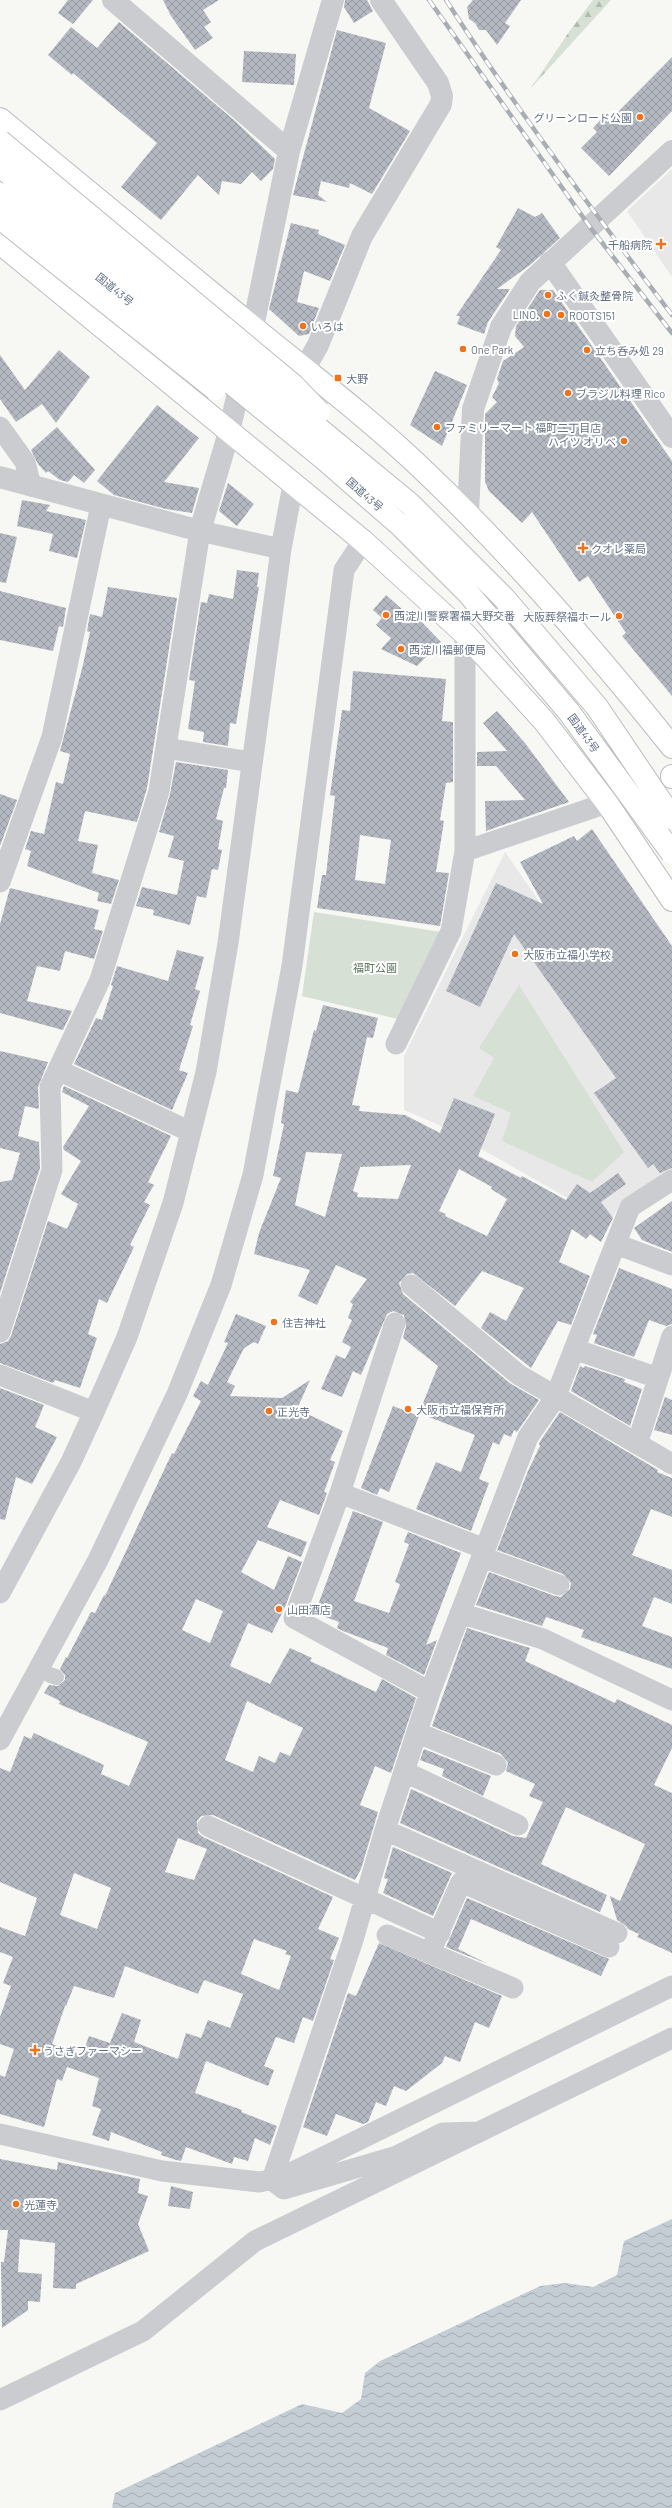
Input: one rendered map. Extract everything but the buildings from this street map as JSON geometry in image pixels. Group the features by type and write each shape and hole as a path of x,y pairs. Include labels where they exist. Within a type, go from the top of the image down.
{"highway":[{"path":"0,119 305,368 416,463 468,513 568,622 672,747"},
{"path":"0,141 293,385 381,493"},
{"name":"国道43号","path":"0,166 381,493 569,712 672,852"},
{"name":"国道43号","path":"0,194 381,493 410,504 504,598 597,707 672,818"},
{"path":"0,218 287,446 381,493"},
{"path":"0,243 363,541 465,634 544,721 607,803 672,900"}],"street":[{"path":"113,0 289,151"},
{"path":"0,1332 52,1170 50,1087 100,980 160,791 200,531 229,432 253,327 289,151 333,0"},
{"path":"305,368 318,345 362,236 441,104 442,96 438,83 381,0"},
{"path":"468,513 473,409 501,327 530,282 550,262 570,247 672,151"},
{"path":"550,262 672,436"},
{"path":"0,427 25,462 31,486"},
{"path":"0,477 200,531 281,549"},
{"path":"0,1592 70,1462 94,1412 127,1337 174,1203 190,1132 206,1072 228,943 251,762 281,549 293,485"},
{"path":"0,882 52,737 101,504"},
{"path":"0,1740 101,1552 177,1394 220,1285 255,1168 279,1041 292,966 344,570 363,541"},
{"path":"396,1044 451,931 466,851 465,634"},
{"path":"166,748 251,762"},
{"path":"466,851 607,803"},
{"path":"58,1070 190,1132"},
{"path":"272,2180 365,1900 385,1830 418,1733 430,1692 528,1437 555,1398 630,1207 672,1180"},
{"path":"616,1244 672,1265"},
{"path":"411,1285 519,1376 672,1464"},
{"path":"395,1323 340,1493 294,1618 430,1692"},
{"path":"637,1444 672,1336"},
{"path":"574,1349 658,1378"},
{"path":"0,1375 94,1412"},
{"path":"340,1493 559,1585"},
{"path":"460,1613 543,1639 672,1700"},
{"path":"418,1733 496,1765"},
{"path":"405,1772 518,1825"},
{"path":"208,1826 365,1900 440,1933"},
{"path":"385,1830 613,1940 461,1882 430,1953"},
{"path":"387,1935 513,1988"},
{"path":"0,2134 162,2171 259,2182 272,2180 281,2178 672,1986"},
{"path":"0,2400 143,2331 255,2241 672,2038"},
{"path":"272,2180 284,2189 397,2156 443,2133 478,2132"}],"shaded area":[{"name":"千船病院","path":"672,169 672,277 627,211"},
{"name":"大阪市立福小学校","path":"505,852 672,1094 672,1169 623,1199 610,1222 437,1124 404,1110 404,1056"}],"green space":[{"path":"593,0 611,0 531,88 571,29"},
{"name":"福町公園","path":"314,912 441,932 402,1020 302,996"},
{"path":"519,985 624,1152 592,1182 502,1141 511,1113 473,1096 494,1058 479,1048"}],"water":[{"path":"672,2219 672,2508 112,2508 115,2493 302,2404 342,2413 361,2399 365,2373 380,2361 540,2286 565,2283 593,2287 617,2275 624,2241"}],"pier":[{"path":"544,2283 540,2286 371,2365 379,2359"},
{"path":"301,2402 304,2402 113,2493 114,2491"}],"railway":[{"path":"429,0 590,227 672,333"},
{"path":"446,0 500,81 585,199 672,315"}],"place":[{"name":"グリーンロード公園","path":"640,117"},
{"name":"千船病院","path":"661,244"},
{"name":"ふく鍼灸整骨院","path":"548,295"},
{"name":"LINO.","path":"547,314"},
{"name":"ROOTS151","path":"561,315"},
{"name":"いろは","path":"303,326"},
{"name":"One Park","path":"463,349"},
{"name":"立ち呑み処 29","path":"587,350"},
{"name":"大野","path":"338,378"},
{"name":"ブラジル料理 Rico","path":"568,393"},
{"name":"ファミリーマート 福町二丁目店","path":"437,427"},
{"name":"ハイツ オリベ","path":"624,441"},
{"name":"クオレ薬局","path":"583,548"},
{"name":"西淀川警察署福大野交番","path":"386,615"},
{"name":"大阪葬祭福ホール","path":"619,616"},
{"name":"西淀川福郵便局","path":"401,649"},
{"name":"大阪市立福小学校","path":"515,954"},
{"name":"住吉神社","path":"274,1322"},
{"name":"大阪市立福保育所","path":"408,1409"},
{"name":"正光寺","path":"269,1411"},
{"name":"山田酒店","path":"279,1609"},
{"name":"うさぎファーマシー","path":"35,2050"},
{"name":"光蓮寺","path":"16,2204"}]}
